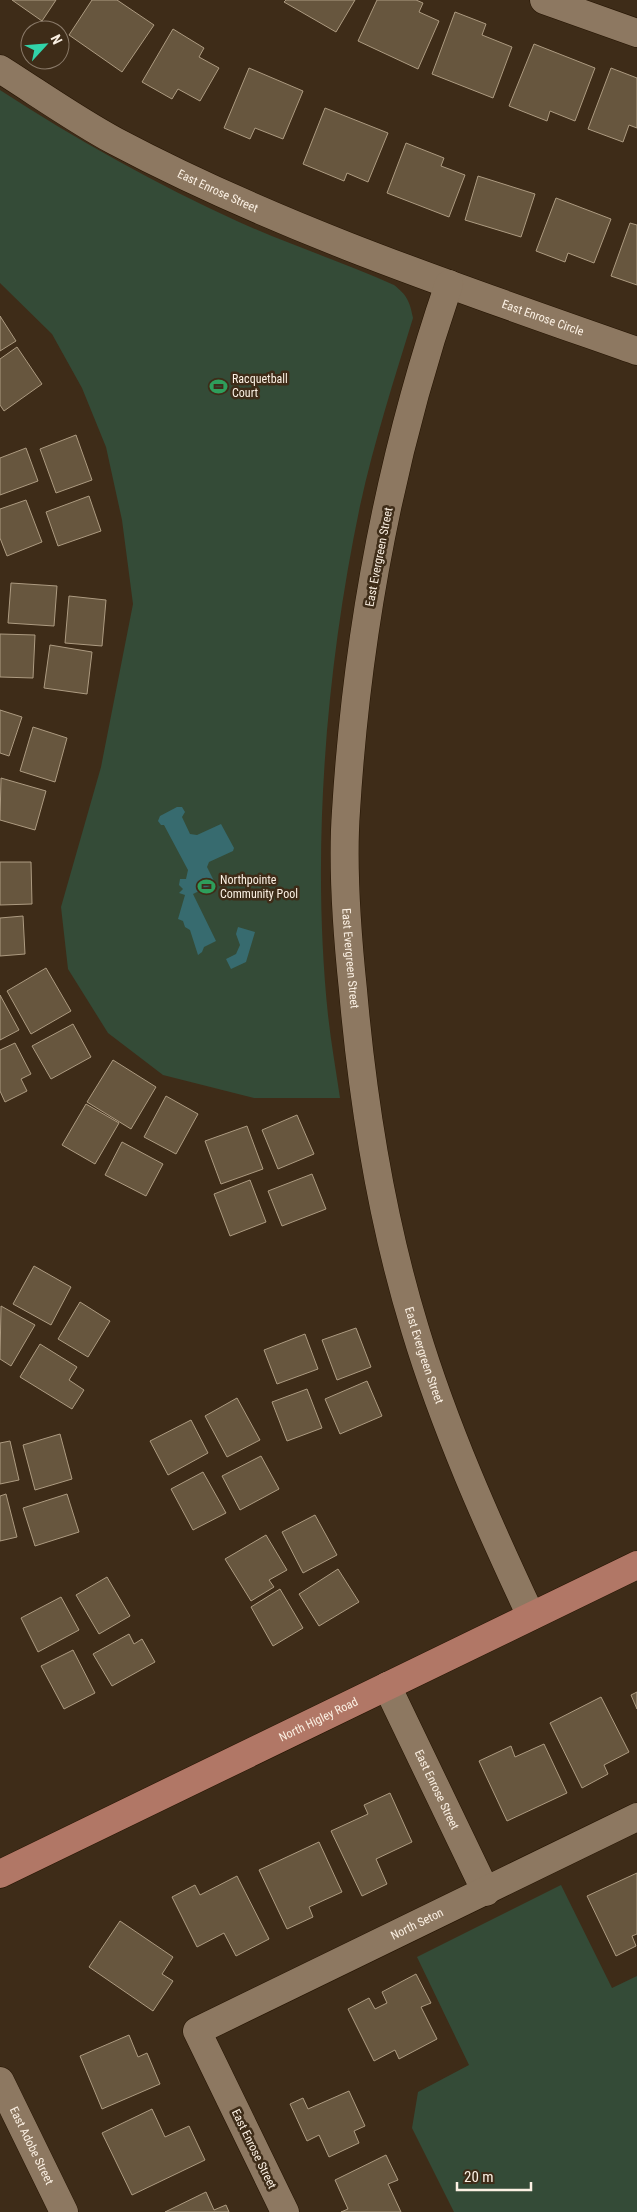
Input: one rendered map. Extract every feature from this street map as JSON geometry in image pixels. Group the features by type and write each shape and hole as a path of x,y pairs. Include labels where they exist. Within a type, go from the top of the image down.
{"main road":[{"name":"North Higley Road","path":"0,1874 637,1565"}],"street":[{"path":"544,0 637,33"},
{"name":"East Enrose Street","path":"0,68 114,140 180,174 276,217 449,284"},
{"name":"East Enrose Circle","path":"449,284 637,351"},
{"name":"East Evergreen Street","path":"449,284 426,351 393,484 373,580 357,699 345,814 348,935 357,1039 370,1140 395,1257 414,1327 469,1481 531,1616"},
{"name":"East Enrose Street","path":"387,1686 486,1892"},
{"name":"North Seton","path":"197,2031 637,1817"},
{"name":"East Enrose Street","path":"197,2031 285,2212"},
{"name":"East Adobe Street","path":"0,2081 64,2212"}],"green space":[{"path":"0,90 88,144 177,192 258,230 394,285 405,296 411,308 413,318 378,435 360,506 338,631 330,695 325,759 321,889 328,1015 340,1098 254,1098 163,1075 108,1033 68,969 61,907 101,767 133,604 122,520 106,447 82,388 52,334 0,283"},
{"path":"561,1885 612,1988 637,1976 637,2212 454,2212 412,2128 418,2092 469,2065 417,1957"}],"water":[{"path":"177,807 182,807 185,812 182,817 190,834 197,835 221,824 234,848 233,851 209,862 207,867 215,883 193,894 216,941 204,947 198,955 190,930 185,927 183,921 178,919 185,895 179,893 183,889 179,885 180,879 186,879 188,870 164,825 161,825 158,821 160,816"},
{"path":"238,927 255,932 246,962 231,969 226,959 236,954 240,945 236,934"}],"building":[{"path":"12,0 56,0 43,20"},
{"path":"92,0 117,0 154,25 122,72 70,36"},
{"path":"286,0 355,0 336,32 284,2"},
{"path":"377,0 416,0 423,3 419,12 439,21 418,69 358,41"},
{"path":"455,12 486,24 482,35 512,47 493,98 432,74"},
{"path":"173,29 204,48 199,57 219,68 200,101 178,89 172,99 142,82"},
{"path":"534,44 595,68 575,121 550,111 547,121 509,106"},
{"path":"249,68 303,91 283,139 255,128 250,139 224,128"},
{"path":"611,68 637,78 637,128 629,125 623,142 588,129"},
{"path":"325,108 388,133 368,182 347,173 344,181 303,164"},
{"path":"406,143 444,158 441,166 465,175 449,217 387,193"},
{"path":"478,176 535,194 521,237 465,220"},
{"path":"556,198 611,219 594,263 568,253 565,262 536,251"},
{"path":"630,223 637,225 637,285 611,276"},
{"path":"0,316 16,341 0,351"},
{"path":"17,347 42,384 4,411 0,405 0,359"},
{"path":"76,435 92,480 56,493 40,449"},
{"path":"26,448 38,481 0,495 0,458"},
{"path":"89,496 101,531 58,546 46,512"},
{"path":"26,500 42,542 7,556 0,538 0,509"},
{"path":"11,583 57,586 54,626 8,623"},
{"path":"69,596 106,600 102,646 65,643"},
{"path":"0,634 35,635 33,678 0,677"},
{"path":"50,645 92,652 87,694 44,688"},
{"path":"0,710 22,717 9,756 0,753"},
{"path":"33,727 67,738 55,782 20,771"},
{"path":"1,778 46,791 35,830 0,820"},
{"path":"0,862 31,862 32,904 0,905"},
{"path":"23,916 25,954 0,956 0,918"},
{"path":"46,968 71,1011 31,1034 7,991"},
{"path":"0,995 19,1030 0,1040"},
{"path":"73,1024 91,1057 51,1079 32,1046"},
{"path":"15,1043 31,1074 21,1079 27,1091 5,1102 0,1091 0,1050"},
{"path":"113,1060 156,1087 131,1129 87,1102"},
{"path":"166,1096 198,1114 176,1154 144,1137"},
{"path":"86,1104 119,1123 95,1164 62,1145"},
{"path":"297,1115 314,1154 278,1169 262,1130"},
{"path":"247,1126 263,1169 221,1184 205,1141"},
{"path":"122,1142 163,1164 146,1196 105,1175"},
{"path":"312,1174 326,1209 282,1226 268,1191"},
{"path":"250,1180 266,1222 230,1236 214,1194"},
{"path":"34,1266 71,1287 51,1325 13,1304"},
{"path":"80,1302 110,1321 88,1357 58,1339"},
{"path":"1,1306 35,1325 11,1366 0,1359"},
{"path":"356,1328 371,1367 337,1380 322,1340"},
{"path":"305,1334 318,1369 277,1384 264,1350"},
{"path":"40,1344 77,1367 69,1380 84,1390 72,1409 20,1377"},
{"path":"367,1381 382,1416 340,1434 325,1399"},
{"path":"307,1389 322,1428 287,1441 272,1402"},
{"path":"237,1398 260,1440 227,1457 205,1416"},
{"path":"191,1420 208,1453 168,1475 150,1441"},
{"path":"60,1434 72,1479 35,1490 23,1445"},
{"path":"10,1441 19,1480 0,1484 0,1443"},
{"path":"261,1456 279,1489 240,1510 222,1476"},
{"path":"203,1472 226,1513 193,1530 171,1489"},
{"path":"6,1494 17,1537 0,1541 0,1496"},
{"path":"67,1494 79,1532 35,1546 23,1508"},
{"path":"315,1515 337,1555 303,1573 282,1532"},
{"path":"266,1535 287,1570 269,1580 274,1587 251,1601 225,1559"},
{"path":"338,1569 359,1602 319,1626 299,1594"},
{"path":"107,1577 130,1616 99,1634 76,1595"},
{"path":"280,1589 303,1628 273,1646 251,1607"},
{"path":"61,1597 79,1630 38,1652 21,1618"},
{"path":"129,1634 134,1644 142,1639 155,1662 112,1686 93,1654"},
{"path":"73,1650 95,1693 64,1709 41,1666"},
{"path":"637,1692 637,1709 631,1695"},
{"path":"601,1697 629,1752 604,1765 608,1774 582,1788 550,1723"},
{"path":"544,1744 567,1793 507,1821 479,1761 511,1746 515,1757"},
{"path":"390,1793 412,1842 376,1859 387,1884 362,1896 331,1831 368,1814 364,1805"},
{"path":"319,1842 342,1892 309,1907 313,1917 287,1929 259,1870"},
{"path":"637,1873 637,1934 632,1936 636,1946 616,1956 587,1896"},
{"path":"237,1876 269,1939 236,1956 224,1933 197,1947 172,1897 195,1885 200,1895"},
{"path":"120,1921 173,1957 162,1974 173,1981 153,2011 89,1967"},
{"path":"416,1974 431,2003 421,2007 437,2039 399,2059 395,2050 374,2061 348,2009 369,1998 375,2009 387,2003 382,1992"},
{"path":"129,2035 138,2057 147,2053 160,2084 102,2109 80,2056"},
{"path":"349,2091 365,2126 354,2131 359,2143 329,2157 319,2135 307,2141 290,2104 303,2098 308,2109"},
{"path":"152,2109 165,2137 189,2126 205,2160 132,2195 102,2133"},
{"path":"386,2155 398,2180 388,2184 401,2212 341,2212 348,2209 335,2180"},
{"path":"206,2192 214,2210 226,2205 229,2212 165,2212"}],"place":[{"name":"Racquetball Court","path":"218,386"},
{"name":"Northpointe Community Pool","path":"206,887"}]}
